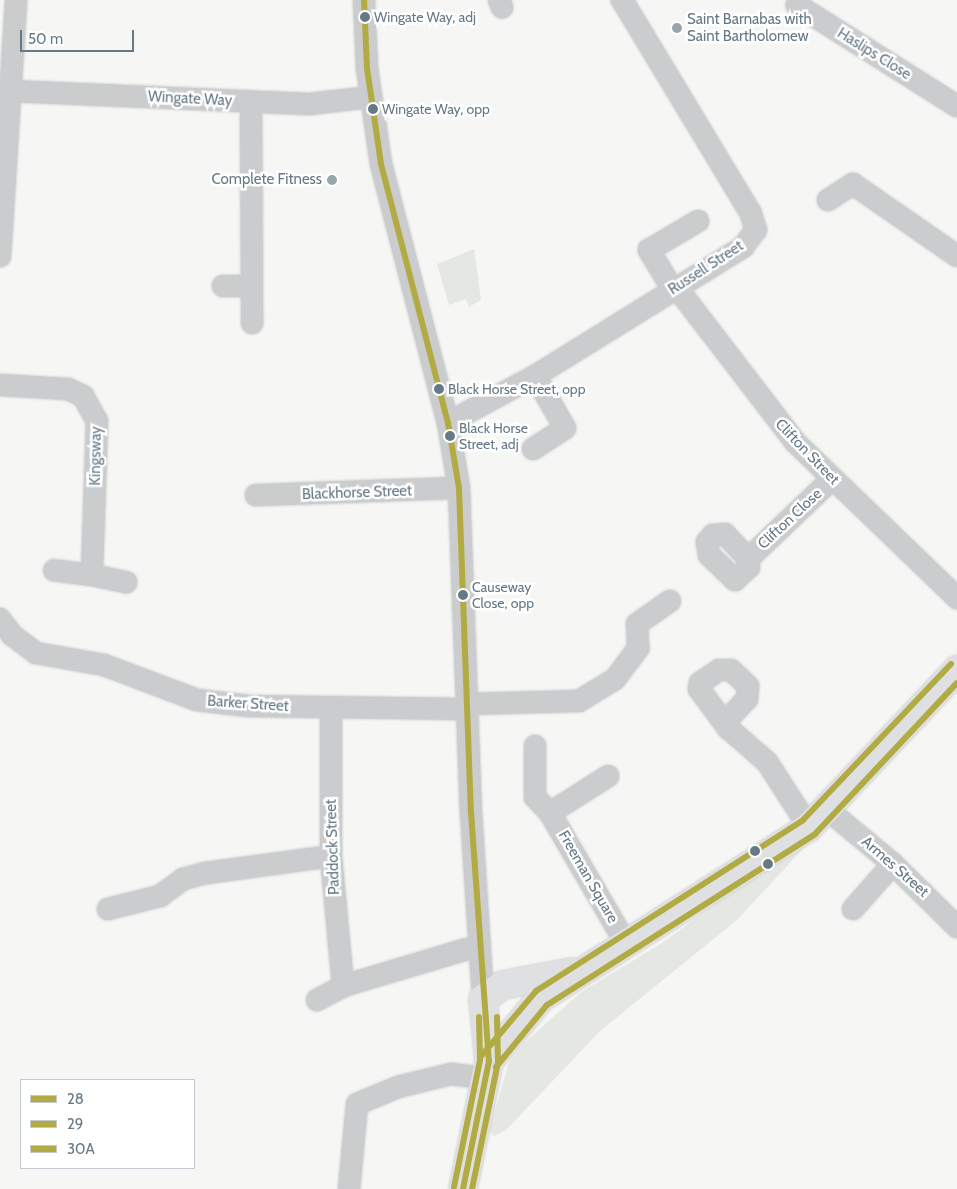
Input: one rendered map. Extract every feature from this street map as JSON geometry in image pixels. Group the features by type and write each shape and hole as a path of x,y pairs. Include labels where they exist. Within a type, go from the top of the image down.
{"main road":[{"path":"486,1070 541,998 625,942 712,892 818,819 957,670"},
{"path":"483,1000 503,985 581,971"},
{"path":"483,1000 500,1004 541,998"},
{"path":"463,1189 486,1070 483,1000"}],"street":[{"path":"0,256 16,0"},
{"path":"364,0 370,97 393,217 448,423 459,488 467,707 483,1000"},
{"name":"Russell Street","path":"448,423 535,376 743,248 756,230 755,224 622,0"},
{"name":"Haslips Close","path":"800,0 797,5 957,106"},
{"name":"Wingate Way","path":"10,91 308,104 370,97"},
{"path":"251,102 252,323"},
{"path":"828,200 853,184 957,256"},
{"name":"Clifton Street","path":"698,221 649,250 675,289 773,416 832,479 957,598"},
{"path":"223,286 251,286"},
{"path":"533,449 565,428 535,376"},
{"name":"Kingsway","path":"0,384 68,389 83,396 93,409 98,433 92,576"},
{"name":"Clifton Close","path":"748,559 832,479"},
{"name":"Blackhorse Street","path":"256,495 459,488"},
{"path":"54,570 126,582"},
{"name":"Barker Street","path":"4,634 36,653 110,667 196,700 331,708 467,707 579,701 615,679 638,648 637,624 670,601"},
{"name":"Paddock Street","path":"331,708 331,856 343,986"},
{"name":"Armes Street","path":"728,728 767,762 818,819 893,864 954,916"},
{"name":"Freeman Square","path":"534,746 535,797 550,813 625,942"},
{"path":"550,813 608,776"},
{"path":"108,909 160,896 184,879 206,873 331,856"},
{"path":"853,909 893,864"},
{"path":"317,1000 343,986 467,949"},
{"path":"349,1189 357,1104 398,1087 451,1074 486,1070"}],"shaded area":[{"path":"474,249 481,300 469,307 466,299 449,305 437,264"},
{"path":"796,843 802,850 737,920 600,1031 506,1130 494,1136 489,1131 509,1062 523,1044 580,993 665,941"}],"transit line":[{"name":"28","path":"364,0 367,68 381,164 448,423 459,488 471,812 489,1061 463,1189"},
{"name":"30A","path":"482,1055 536,991 803,820 951,664"},
{"name":"29","path":"496,1067 547,1005 815,834 957,683"},
{"name":"30A","path":"454,1187 480,1060 479,1017"},
{"name":"29","path":"472,1189 498,1062 497,1017"}],"place":[{"name":"Wingate Way, adj","path":"365,17"},
{"name":"Saint Barnabas with Saint Bartholomew","path":"677,28"},
{"name":"Wingate Way, opp","path":"373,109"},
{"name":"Complete Fitness","path":"332,180"},
{"name":"Black Horse Street, opp","path":"439,389"},
{"name":"Black Horse Street, adj","path":"450,436"},
{"name":"Causeway Close, opp","path":"463,595"}]}
